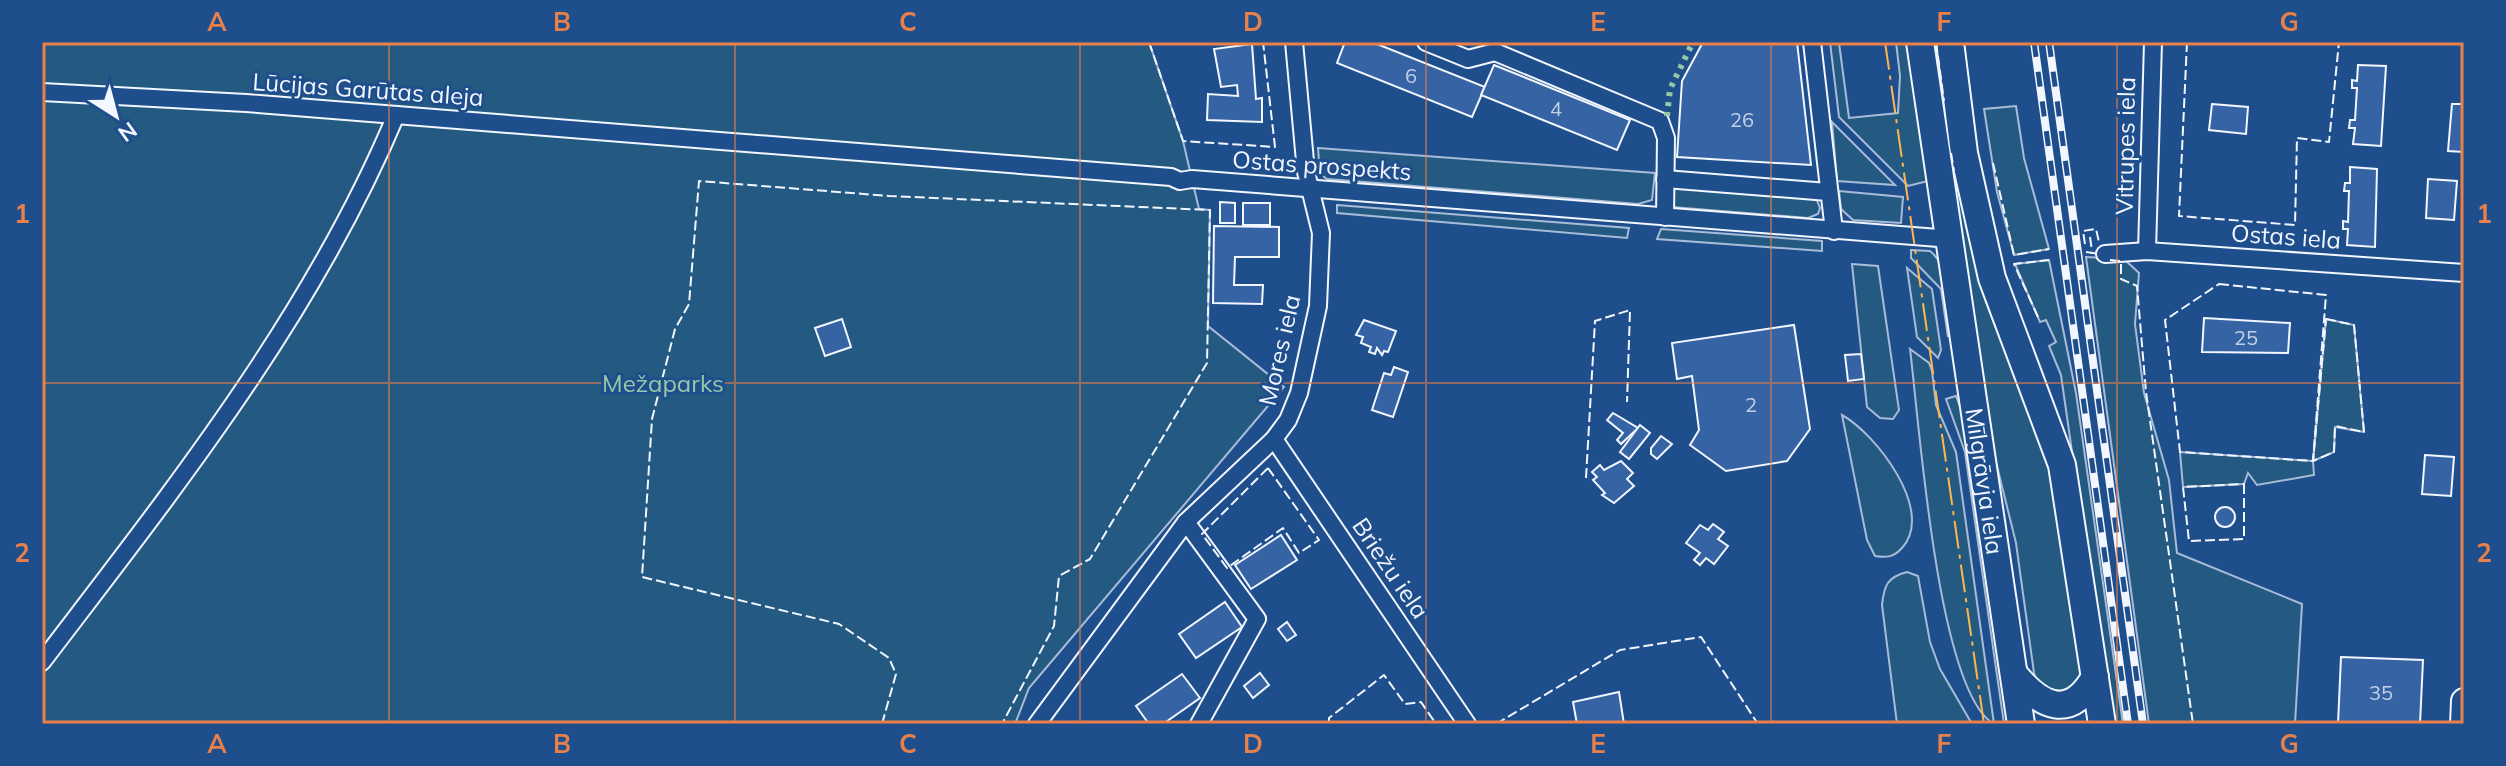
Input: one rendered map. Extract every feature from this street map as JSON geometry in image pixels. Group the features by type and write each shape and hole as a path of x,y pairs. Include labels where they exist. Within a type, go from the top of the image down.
{"main road":[{"name":"Mīlgrāvja iela","path":"1920,42 2021,724"},
{"path":"1950,42 1964,153 1992,278 2062,465 2102,724"},
{"path":"2014,674 2029,693 2046,704 2061,705 2075,701 2095,677"}],"street":[{"name":"Mores iela","path":"1037,724 1186,522 1274,439 1288,420 1299,393 1318,306 1321,233 1306,172 1294,42"},
{"path":"1426,42 1468,59 1495,52 1660,121 1666,138 1665,217"},
{"path":"1812,42 1834,231"},
{"name":"Vitrupes iela","path":"2147,251 2153,42"},
{"name":"Lūcijas Garūtas aleja","path":"42,92 396,115 690,139"},
{"path":"42,662 168,496 283,331 340,228 396,115"},
{"name":"Ostas prospekts","path":"690,139 1159,176 1180,181 1311,188 1951,239"},
{"path":"1665,179 1828,192"},
{"name":"Ostas iela","path":"2105,254 2147,251 2464,273"},
{"name":"Briežu iela","path":"1274,439 1467,724"},
{"path":"1186,522 1257,619 1199,724"},
{"path":"2463,724 2464,701"}],"green space":[{"name":"Mežaparks","path":"42,42 1149,42 1183,141 1199,209 1210,210 1208,326 1284,387 1029,688 1015,724 42,724"},
{"path":"1830,42 1839,43 1849,118 1898,113 1900,76 1896,42 1909,42 1928,181 1908,186 1839,117"},
{"path":"2016,106 2024,158 2049,249 2014,255 1997,192 1984,109"},
{"path":"1832,122 1895,185 1837,181"},
{"path":"1318,148 1655,173 1652,200 1638,204 1327,179 1320,174"},
{"path":"1677,186 1816,198 1820,208 1818,214 1808,218 1672,207 1670,193"},
{"path":"1959,189 1985,299 2051,471 2082,671 2074,685 2064,690 2052,690 2038,684 2034,673 2016,543 1996,462 1955,190"},
{"path":"1839,191 1903,197 1901,223 1853,220 1841,209"},
{"path":"1337,205 1629,228 1627,238 1337,213"},
{"path":"1661,229 1822,241 1822,251 1657,239"},
{"path":"1911,250 1930,251 1943,268 1948,291 1948,337 1941,289 1911,258"},
{"path":"2086,257 2124,259 2139,273 2135,324 2144,393 2169,480 2177,553 2302,604 2295,724 2149,724"},
{"path":"2049,260 2076,393 2123,724 2111,724 2061,375 2049,346 2056,342 2046,320 2040,322 2015,264"},
{"path":"1852,264 1878,266 1899,410 1893,419 1880,418 1867,407"},
{"path":"1907,268 1932,289 1941,350 1938,358 1917,337"},
{"path":"2326,319 2354,325 2364,432 2335,427 2334,452 2313,461"},
{"path":"1910,349 1929,363 1936,405 1956,452 1994,724 1974,702 1958,662 1945,610 1934,551"},
{"path":"1956,396 1964,417 2010,724 2004,724 1965,452 1946,399"},
{"path":"1842,415 1870,438 1884,455 1907,494 1912,514 1911,532 1902,548 1890,556 1875,556 1867,540"},
{"path":"2180,452 2313,461 2314,475 2257,485 2248,473 2244,484 2183,487"},
{"path":"1907,572 1918,576 1930,642 1940,669 1972,724 1897,724 1882,605 1888,583"}],"building":[{"path":"1345,42 1372,42 1485,87 1472,117 1337,63"},
{"path":"1703,42 1797,42 1811,165 1677,157 1682,81"},
{"path":"1252,44 1256,99 1262,98 1262,122 1207,120 1208,94 1238,96 1237,85 1221,87 1214,49"},
{"path":"1494,65 1630,120 1617,150 1481,95"},
{"path":"2358,65 2386,66 2381,146 2353,144 2355,128 2349,128 2350,120 2355,120 2357,88 2352,88 2352,80 2357,81"},
{"path":"2212,104 2248,107 2246,134 2209,130"},
{"path":"2452,104 2464,104 2464,152 2448,151"},
{"path":"2350,167 2377,169 2375,247 2347,245 2348,229 2343,229 2343,221 2348,222 2349,191 2344,191 2345,183 2350,183"},
{"path":"2428,179 2457,181 2454,220 2426,218"},
{"path":"1220,202 1235,203 1235,223 1220,223"},
{"path":"1243,203 1270,203 1270,225 1243,225"},
{"path":"1214,226 1279,227 1279,257 1235,257 1234,285 1263,285 1262,304 1213,303"},
{"path":"2204,318 2290,323 2288,353 2202,352"},
{"path":"842,319 851,347 825,356 815,328"},
{"path":"1364,320 1396,331 1388,352 1384,351 1382,355 1377,348 1375,354 1369,352 1371,347 1361,343 1363,337 1356,335"},
{"path":"1794,325 1810,429 1787,461 1726,471 1690,445 1699,430 1692,376 1677,379 1672,343"},
{"path":"1861,354 1864,379 1848,381 1845,355"},
{"path":"1394,367 1408,372 1393,417 1372,410 1384,373 1391,375"},
{"path":"1613,413 1638,428 1621,444 1617,440 1623,433 1607,420"},
{"path":"1640,425 1650,433 1629,459 1620,452"},
{"path":"1661,436 1672,444 1657,459 1651,454 1651,448"},
{"path":"2425,455 2454,457 2451,496 2422,494"},
{"path":"1621,461 1633,473 1627,479 1634,486 1614,503 1602,495 1605,493 1593,480 1597,477 1592,472 1600,465 1604,470"},
{"path":"2225,507 2232,510 2235,517 2232,524 2225,527 2218,524 2215,517 2218,510"},
{"path":"1713,524 1724,532 1718,539 1728,546 1714,564 1706,558 1700,565 1694,560 1700,553 1686,543 1700,525 1708,530"},
{"path":"1281,535 1297,560 1251,589 1235,565"},
{"path":"1225,602 1242,627 1196,658 1179,634"},
{"path":"1287,622 1296,635 1287,641 1278,629"},
{"path":"2341,657 2423,660 2420,724 2338,724"},
{"path":"1260,673 1269,685 1253,698 1244,686"},
{"path":"1182,674 1200,698 1163,724 1149,724 1136,706"},
{"path":"1619,692 1624,724 1577,724 1573,702"}],"railway":[{"path":"2034,42 2128,724"},
{"path":"2049,42 2143,724"}],"hedge":[{"path":"1667,116 1670,89 1691,46"}],"fence":[{"path":"1149,42 1183,141 1275,147 1263,42"},
{"path":"1936,42 1944,101"},
{"path":"2187,42 2179,216 2295,225 2297,138 2329,142 2339,42"},
{"path":"1951,153 1954,171"},
{"path":"1993,163 2014,255 2049,249"},
{"path":"882,724 896,674 889,658 839,624 642,577 652,419 675,329 689,304 699,181 889,196 1210,210 1207,363 1090,559 1059,576 1054,626 1002,724"},
{"path":"2085,244 2083,231 2096,229 2099,242"},
{"path":"2090,237 2092,251"},
{"path":"2086,252 2100,254"},
{"path":"2038,317 2014,264 2049,260"},
{"path":"2110,260 2121,261 2121,279 2137,286 2146,392 2193,724"},
{"path":"2219,284 2326,295 2313,461 2180,452 2165,320 2219,284"},
{"path":"1586,478 1595,321 1630,310 1627,402"},
{"path":"2326,319 2354,325 2364,432 2335,426 2334,452 2313,461 2326,319"},
{"path":"1268,468 1319,540 1299,553 1283,528 1227,568 1202,534 1268,468"},
{"path":"2244,484 2244,539 2189,541 2183,487 2244,484"},
{"path":"1496,724 1620,650 1701,637 1758,724"},
{"path":"1329,724 1329,718 1384,675 1405,704 1421,702 1436,724"}],"power":[{"path":"1885,42 1984,724"}]}
